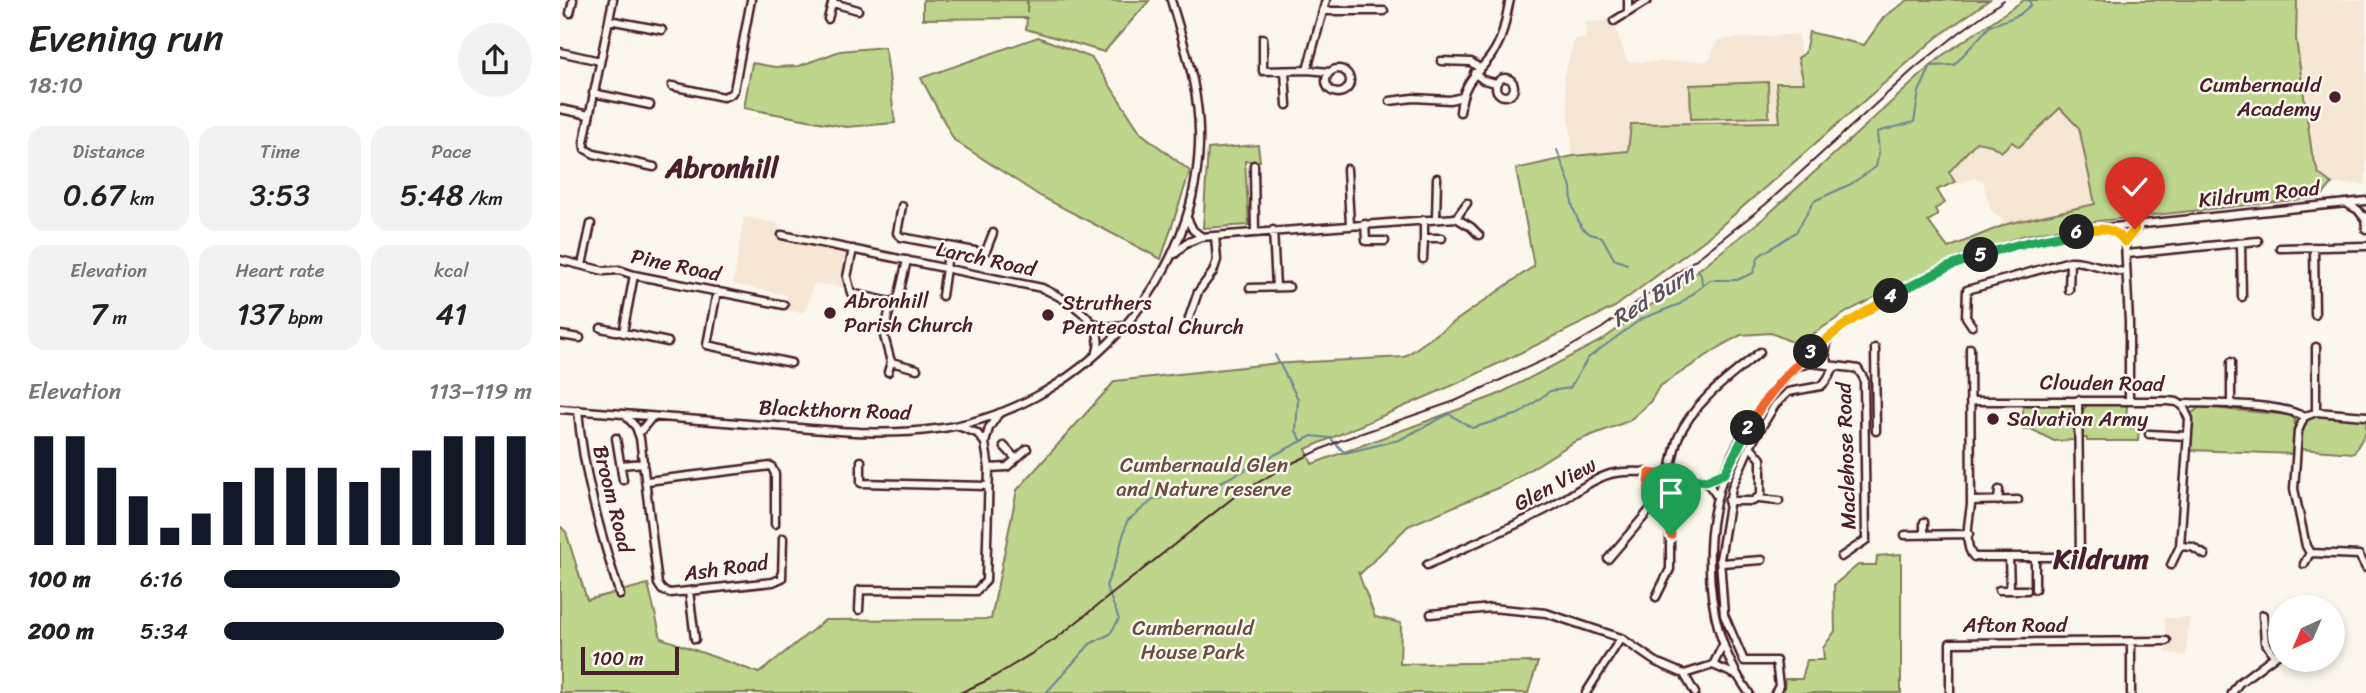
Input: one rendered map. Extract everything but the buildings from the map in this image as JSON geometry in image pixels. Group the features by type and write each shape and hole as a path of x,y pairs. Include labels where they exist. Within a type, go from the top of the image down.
{"street":[{"path":"570,13 573,0"},
{"path":"613,0 593,93 585,149 594,154 654,167"},
{"path":"673,86 723,97 731,94 742,55 751,0"},
{"name":"Blackthorn Road","path":"1166,0 1176,15"},
{"name":"Blackthorn Road","path":"560,409 870,433 905,432 958,425 999,413 1047,391 1083,367 1137,312 1170,258 1187,218 1199,146 1198,111 1191,65 1171,0"},
{"path":"1307,70 1326,0"},
{"path":"1460,112 1462,97 1477,71 1490,58 1498,44 1510,0"},
{"path":"1628,0 1628,12"},
{"path":"1614,20 1648,0"},
{"path":"828,19 833,1 858,10"},
{"path":"1323,11 1384,11"},
{"path":"609,20 662,30"},
{"path":"1263,38 1263,71 1330,72"},
{"path":"560,52 600,61"},
{"path":"1441,61 1471,62 1483,80 1496,83"},
{"path":"1285,71 1287,105"},
{"path":"593,93 650,105"},
{"path":"1390,101 1413,98 1450,100 1462,97"},
{"path":"560,110 589,115"},
{"path":"1254,165 1255,232"},
{"path":"1347,169 1350,225"},
{"path":"1436,219 1437,177"},
{"name":"Kildrum Road","path":"1749,693 1723,645 1716,622 1709,574 1710,533 1717,496 1735,450 1762,403 1795,366 1828,337 1877,303 1920,280 1970,258 2062,234 2366,201"},
{"path":"1456,218 1467,203"},
{"path":"2340,204 2354,206 2365,219"},
{"path":"902,206 897,233 901,237 980,252 989,247 993,233"},
{"path":"2366,214 2366,229"},
{"path":"1187,218 1193,230 1202,237"},
{"path":"1170,258 1186,243 1202,237 1273,230 1456,218 1479,235"},
{"path":"1423,220 1423,259"},
{"path":"582,265 591,224"},
{"path":"1365,224 1366,241 1385,241"},
{"path":"2125,242 2141,225"},
{"path":"2104,228 2113,230 2125,242 2127,254 2129,399"},
{"path":"1273,230 1276,287"},
{"name":"Larch Road","path":"782,235 1042,288 1069,303 1090,321"},
{"path":"1189,318 1198,292 1213,272 1217,260 1215,236"},
{"path":"1424,238 1442,238"},
{"path":"2127,254 2258,241"},
{"path":"2241,244 2242,297"},
{"path":"2280,248 2366,246"},
{"path":"942,296 949,247"},
{"path":"2314,247 2315,315"},
{"path":"853,249 847,277 851,293 891,302 884,336 891,362 888,372"},
{"name":"Pine Road","path":"560,260 604,271 619,270 784,305"},
{"name":"Larch Road","path":"891,302 898,299 907,260"},
{"path":"1972,327 1966,317 1967,290 2070,261 2110,271 2126,272"},
{"path":"2069,290 2070,261"},
{"path":"623,333 634,275"},
{"path":"1250,288 1289,287"},
{"path":"717,291 707,345 791,363"},
{"path":"1090,321 1106,327 1125,325"},
{"path":"1090,321 1099,338 1097,354"},
{"path":"601,328 668,342"},
{"path":"560,335 580,338"},
{"name":"Maclehose Road","path":"1828,337 1825,354 1832,365"},
{"path":"2316,347 2316,412"},
{"path":"1875,348 1876,431"},
{"path":"1970,348 1969,552 1974,557 2080,556 2078,400"},
{"path":"1669,475 1678,438 1693,412 1760,352"},
{"path":"891,362 918,369"},
{"path":"2231,362 2231,405"},
{"name":"Maclehose Road","path":"1795,366 1811,363 1832,365 1858,369 1862,374 1866,540 1841,557"},
{"path":"1775,693 1779,686 1776,661 1744,661 1724,615 1721,562 1728,501 1750,446 1767,417 1788,392 1821,386 1826,382 1832,365"},
{"path":"1864,399 1876,398"},
{"name":"Clouden Road","path":"1970,401 2129,399 2177,402 2183,406 2188,403 2280,410 2295,412 2304,417"},
{"path":"2171,565 2180,546 2189,419 2183,406"},
{"name":"Broom Road","path":"578,410 581,446 598,522 620,595"},
{"path":"2304,564 2310,553 2295,502 2294,489 2298,431 2304,417 2316,412 2366,416"},
{"path":"859,610 860,590 976,591 986,581 989,468 985,443 989,428 999,413"},
{"path":"624,415 639,433 652,417"},
{"path":"958,425 977,433 985,443"},
{"name":"Ash Road","path":"639,433 658,584 662,590 670,593 773,582 782,578 783,538"},
{"path":"2149,434 2187,436"},
{"path":"616,438 623,480"},
{"path":"1004,446 1016,459"},
{"path":"1750,446 1761,459 1759,499"},
{"path":"989,468 1007,467 1027,449"},
{"path":"861,461 861,483 987,486"},
{"path":"621,465 644,463"},
{"name":"Ash Road","path":"647,481 771,466 775,474 775,524"},
{"path":"1650,473 1648,491 1653,506 1671,527 1670,569 1656,597"},
{"name":"Glen View","path":"1427,565 1526,520 1572,496 1604,475 1650,473 1706,481"},
{"path":"1717,496 1706,481 1725,473"},
{"path":"1998,490 1998,501"},
{"path":"1728,501 1779,500"},
{"path":"1971,503 2018,500"},
{"path":"1608,559 1653,506"},
{"path":"1924,522 1924,534"},
{"path":"1906,535 1969,534"},
{"path":"2180,546 2192,547 2205,555"},
{"path":"2310,553 2359,555 2366,568"},
{"path":"2009,557 2010,590"},
{"path":"2035,557 2035,589"},
{"path":"1721,562 1762,560"},
{"path":"1999,590 2027,590"},
{"path":"690,591 695,639"},
{"path":"1431,614 1491,608 1546,613 1621,638 1656,662 1684,674 1695,693"},
{"path":"2263,615 2265,642 2268,645"},
{"path":"1586,693 1621,638"},
{"name":"Afton Road","path":"1950,693 1950,643 2167,641"},
{"path":"2131,642 2131,693"},
{"path":"1713,665 1723,645"},
{"path":"2232,693 2238,683 2268,661"},
{"path":"1684,674 1713,665 1737,675"}],"shaded area":[{"name":"Cumbernauld Academy","path":"2297,0 2366,0 2366,184 2332,184 2319,174 2312,154 2296,39"},
{"path":"1611,21 1628,62 1709,61 1718,40 1798,34 1805,83 1780,122 1631,124 1628,151 1573,156 1564,76 1574,39 1586,39 1586,22"},
{"path":"2043,68 2078,93 2103,203 2007,224 1990,209 1983,180 1974,178 1957,184 1950,171"},
{"path":"744,217 779,224 778,236 846,250 843,287 814,283 805,313 786,310 787,295 733,284"},
{"path":"2165,618 2189,618 2186,656 2166,652"}],"green space":[{"path":"923,0 1027,0 1027,13 1028,0 1149,1 1104,52 1026,29 1027,18 923,19"},
{"path":"1908,0 1989,0 1936,38 1706,239 1615,307 1458,383 1306,449 1312,464 1497,395 1602,340 1683,282 1764,218 1943,55 2024,0 2297,0 2296,39 2312,154 2319,174 2332,184 2321,197 2099,221 2022,236 1948,262 1850,310 1797,344 1771,333 1741,335 1659,387 1650,402 1629,421 1574,442 1507,484 1408,526 1360,574 1358,572 1375,617 1401,623 1400,664 1538,662 1528,693 560,693 560,526 566,532 587,600 648,584 661,638 759,673 825,620 991,619 1017,490 1115,381 1270,364 1404,357 1534,266 1516,169 1573,156 1628,151 1631,124 1780,122 1776,83 1804,83 1798,58 1805,53 1809,32 1864,45 1884,17","holes":["2060,108 2079,128 2095,204 2007,224 1948,248 1928,221 1938,215 1935,209 1945,203 1937,190 1955,182 1949,172 1976,142 1991,145 2001,152 2012,142 2019,147"]},
{"path":"1038,37 1092,58 1141,133 1190,171 1161,259 1040,196 954,140 921,78"},
{"path":"884,47 895,123 846,127 744,108 752,63 775,67 799,66 840,51"},
{"path":"1768,82 1769,117 1691,119 1690,85"},
{"path":"1258,145 1260,161 1245,161 1249,225 1203,228 1208,149"},
{"path":"2070,403 2074,407 2074,440 2054,441 2031,429 2022,429 2023,404"},
{"path":"2089,403 2127,403 2126,427 2139,428 2138,441 2087,441 2087,438 2082,438 2082,411"},
{"path":"2200,407 2290,415 2295,420 2293,454 2191,450 2192,413"},
{"path":"2313,416 2366,419 2366,432 2354,453 2300,449 2303,426"},
{"path":"1901,554 1901,693 1784,693 1785,679 1802,679 1807,660 1824,660 1823,648 1835,631 1834,585 1858,565 1876,565 1877,556"}],"waterway":[{"name":"Red Burn","path":"1046,693 1090,644 1110,634 1119,619 1106,586 1127,521 1153,500 1209,488 1312,436 1330,438 1345,453 1399,440 1449,414 1472,428 1519,414 1550,391 1570,388 1588,358 1641,319 1680,304 1710,280 1737,280 1753,273 1759,256 1796,232 1814,201 1851,184 1876,167 1879,152 1877,132 1914,122 1919,92 1931,66 1954,65 1990,26 2019,15 2031,5 2029,0"},
{"path":"1557,150 1571,187 1572,204 1582,228 1590,234 1602,237 1614,259 1627,264"},
{"path":"1697,269 1701,274 1702,284"},
{"path":"1275,355 1298,399 1296,431 1302,441"}],"railway":[{"path":"960,693 990,679 1054,640 1234,497 1284,467 1339,441 1455,401 1563,351 1602,328 1766,204 1915,68 2004,0"}],"place":[{"name":"Cumbernauld Academy","path":"2335,97"},
{"name":"Abronhill Parish Church","path":"830,313"},
{"name":"Struthers Pentecostal Church","path":"1048,315"},
{"name":"Salvation Army","path":"1993,419"}],"district":[{"name":"Abronhill","path":"722,167"},
{"name":"Kildrum","path":"2101,558"}],"route":[{"path":"1671,535 1671,527 1649,499 1650,473 1706,481 1725,473 1762,403 1795,366 1828,337 1877,303 1970,258 2062,234 2104,228 2113,230 2125,242 2135,229"}],"park label":[{"name":"Cumbernauld Glen and Nature reserve","path":"1204,477"},
{"name":"Cumbernauld House Park","path":"1193,640"}]}
